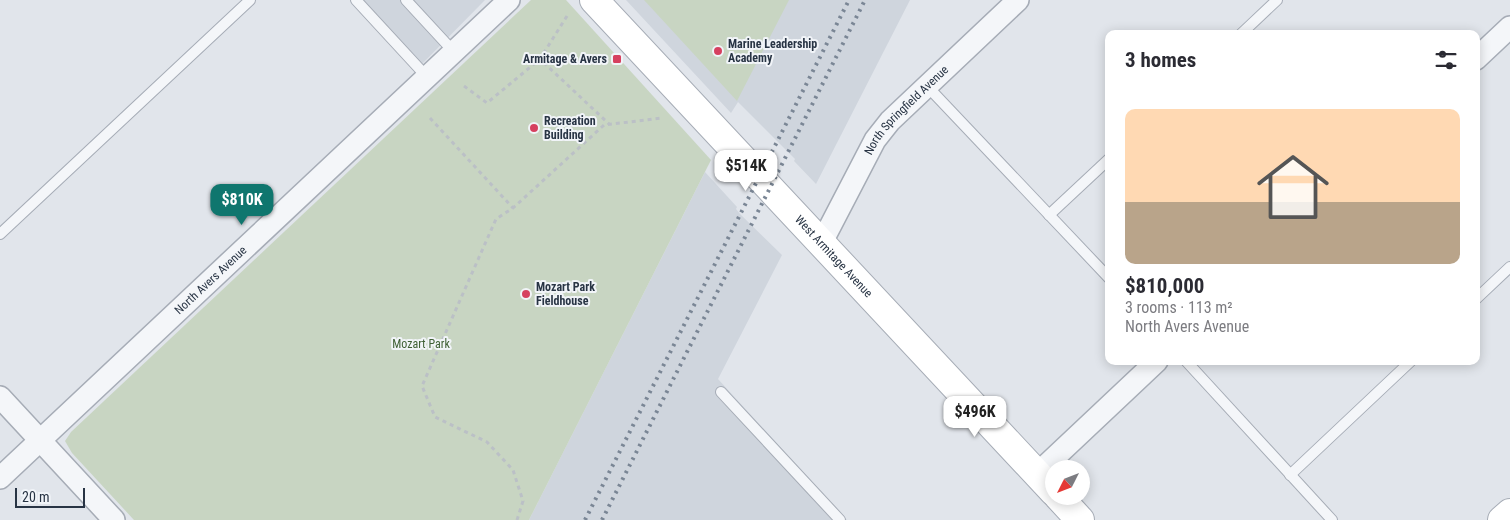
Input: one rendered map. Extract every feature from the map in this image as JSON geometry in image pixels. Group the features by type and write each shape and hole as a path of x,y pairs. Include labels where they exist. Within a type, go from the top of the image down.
{"main road":[{"name":"West Armitage Avenue","path":"594,0 1045,482"},
{"path":"1066,505 1080,520"},
{"path":"1502,520 1510,513"}],"street":[{"name":"North Avers Avenue","path":"0,478 509,0"},
{"name":"North Springfield Avenue","path":"822,242 875,140 890,121 1018,0"},
{"path":"1480,55 1510,27"},
{"path":"1067,460 1153,365"},
{"path":"0,397 114,520"}],"lane":[{"path":"0,234 250,0"},
{"path":"356,0 427,77"},
{"path":"406,0 454,52"},
{"path":"1245,30 1277,0"},
{"path":"927,86 1105,274"},
{"path":"1049,215 1105,163"},
{"path":"1480,295 1510,268"},
{"path":"1190,365 1332,520"},
{"path":"1290,476 1407,365"},
{"path":"721,392 840,520"}],"path":[{"path":"464,86 487,104 540,59 567,16"},
{"path":"540,59 609,124"},
{"path":"430,118 513,208"},
{"path":"516,520 523,501 514,470 487,442 436,417 422,386 496,219 513,208 604,125 662,118"}],"shaded area":[{"path":"359,0 485,0 420,66"},
{"path":"626,0 910,0 816,184 794,161 795,159 738,102 731,113"},
{"path":"705,172 737,207 736,209 740,214 782,255 718,379 847,520 529,520"}],"green space":[{"name":"Mozart Park","path":"531,0 566,0 711,160 529,520 134,520 72,453 65,441 71,432"},
{"name":"Marine Leadership Academy","path":"644,0 789,0 737,101"}],"railway":[{"path":"585,520 849,0"},
{"path":"602,520 865,0"}],"place":[{"name":"Marine Leadership Academy","path":"718,51"},
{"name":"Armitage & Avers","path":"617,59"},
{"name":"Recreation Building","path":"534,128"},
{"name":"Mozart Park Fieldhouse","path":"526,294"}]}
